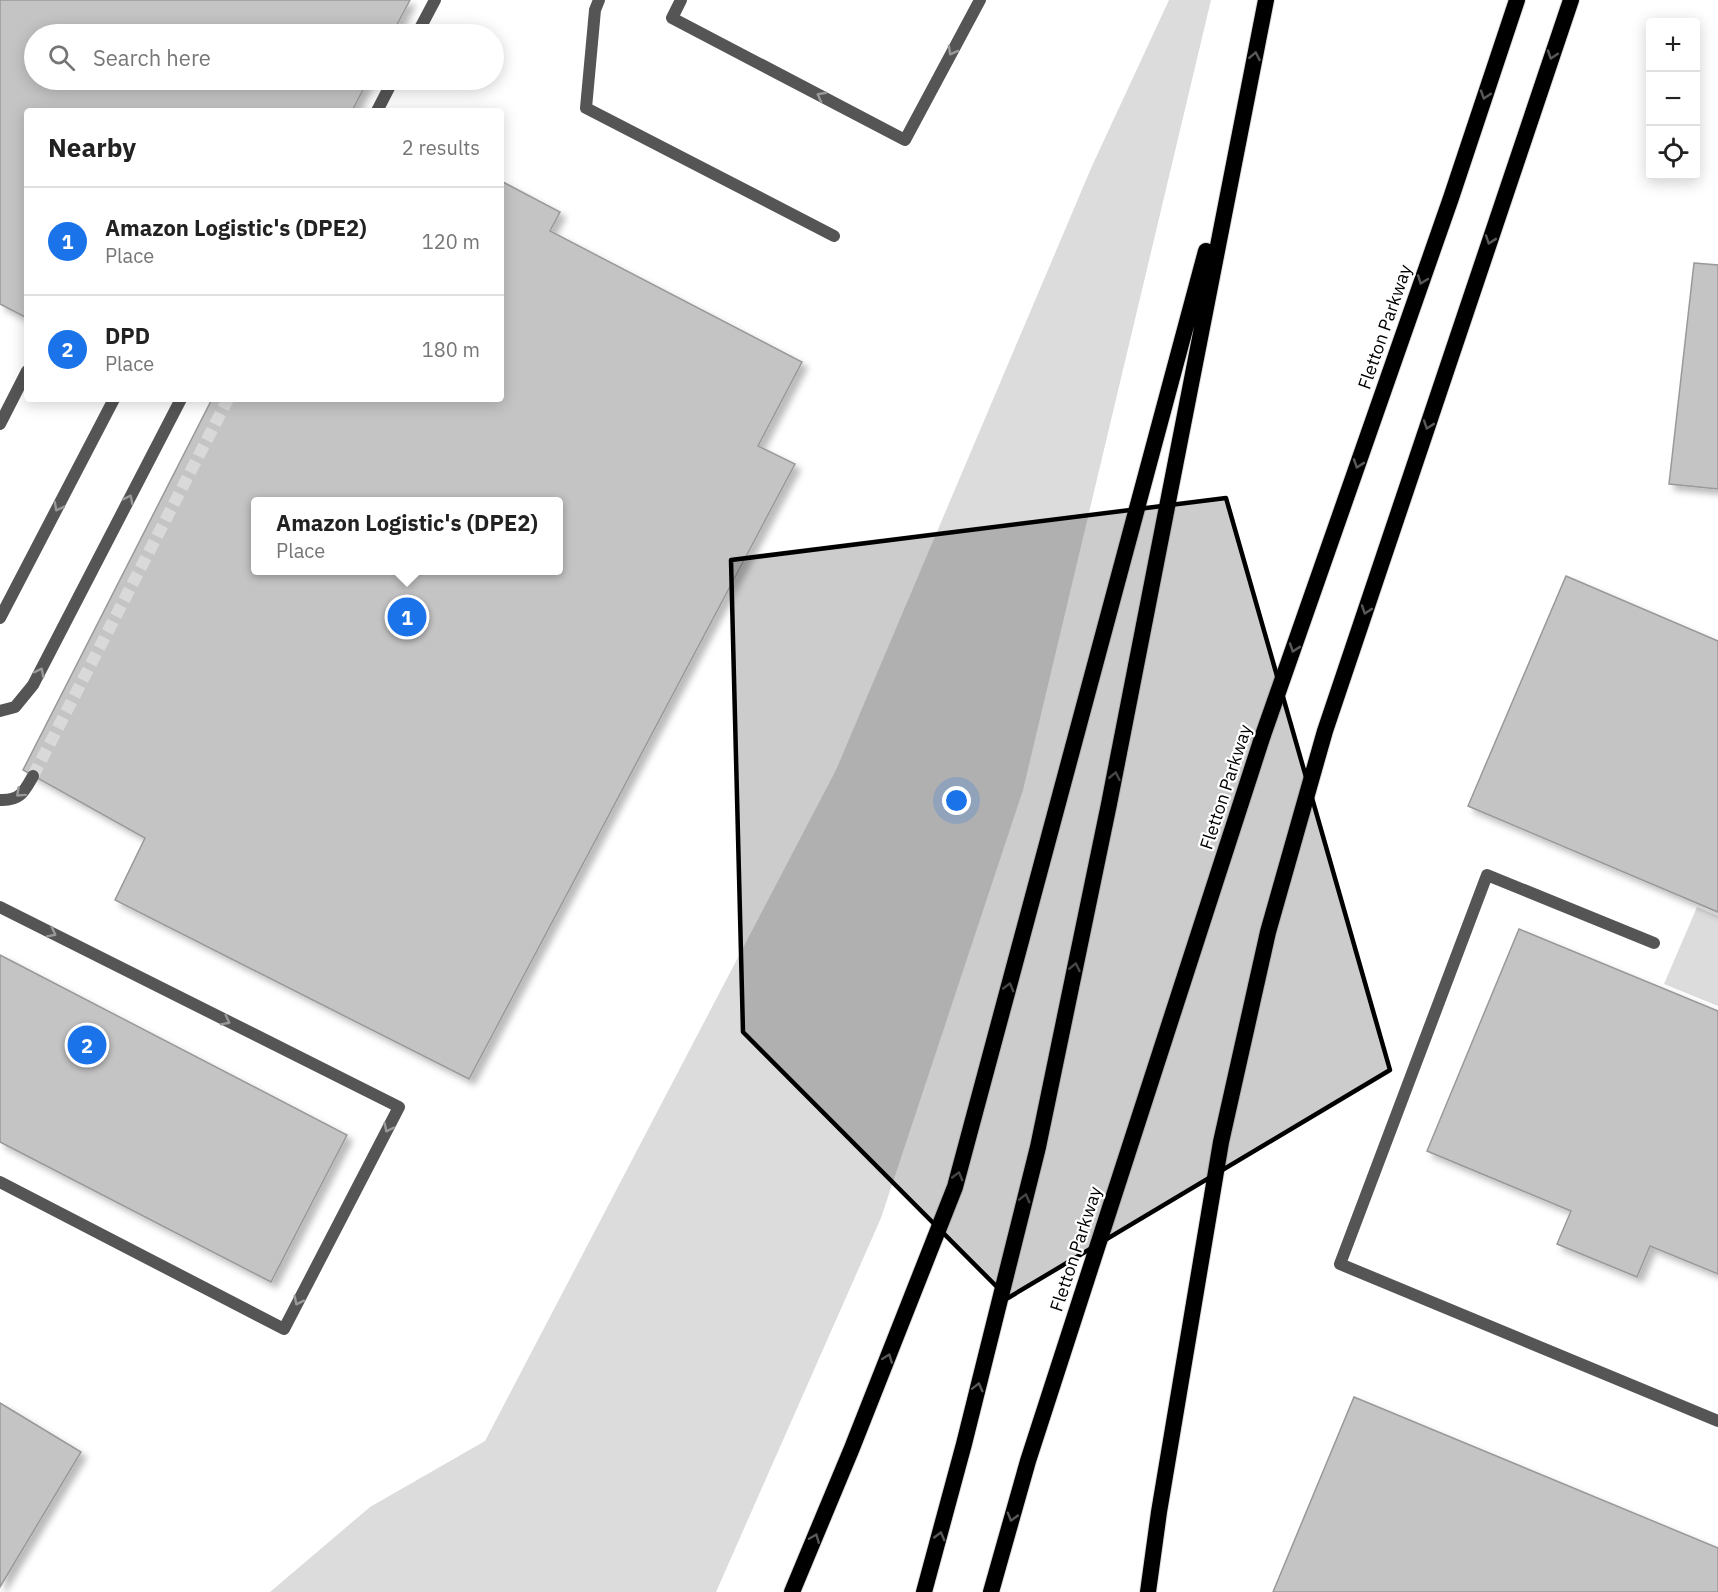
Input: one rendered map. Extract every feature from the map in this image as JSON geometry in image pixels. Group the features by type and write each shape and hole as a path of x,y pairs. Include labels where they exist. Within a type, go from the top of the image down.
{"highway":[{"path":"924,1592 964,1444 1038,1147 1109,804 1266,0"},
{"name":"Fletton Parkway","path":"991,1592 1031,1450 1262,738 1451,198 1517,0"},
{"path":"1148,1592 1159,1512 1221,1142 1268,932 1325,730 1571,0"},
{"path":"792,1592 852,1448 955,1187 1243,111"}],"street":[{"path":"422,24 435,0"},
{"path":"599,0 595,10 586,108 834,236"},
{"path":"681,0 672,18 904,140 980,0"},
{"path":"379,108 388,90"},
{"path":"0,424 24,378"},
{"path":"0,618 112,402"},
{"path":"0,711 15,706 33,685 179,402"},
{"path":"0,800 12,800 24,792 33,776"},
{"path":"1654,943 1487,875 1340,1264 1718,1421"},
{"path":"0,907 399,1107 284,1329 0,1182"}],"highlighted area":[{"path":"1226,498 1390,1070 1008,1298 743,1032 731,560"}],"shaded area":[{"path":"1169,0 1211,0 1023,790 881,1218 716,1592 270,1592 370,1507 485,1441 836,770 1092,166"},
{"path":"1697,907 1718,916 1718,1006 1664,984"}],"building":[{"path":"0,0 410,0 397,24 24,24 24,90 363,90 354,108 24,108 24,316 0,304"},
{"path":"504,183 560,212 550,231 802,362 758,446 795,464 469,1079 115,900 145,838 23,770 210,402 504,402"},
{"path":"1694,263 1718,265 1718,489 1669,484"},
{"path":"1566,576 1718,641 1718,912 1468,806"},
{"path":"1519,929 1718,1011 1718,1274 1650,1246 1637,1277 1557,1244 1571,1211 1427,1151"},
{"path":"0,955 347,1135 271,1282 0,1142"},
{"path":"1354,1397 1718,1548 1718,1592 1273,1592"},
{"path":"0,1403 81,1452 0,1587"}],"tunnel":[{"path":"33,776 226,402"}],"place":[{"name":"Amazon Logistic's (DPE2)","path":"407,617"},
{"name":"DPD","path":"87,1045"}]}
